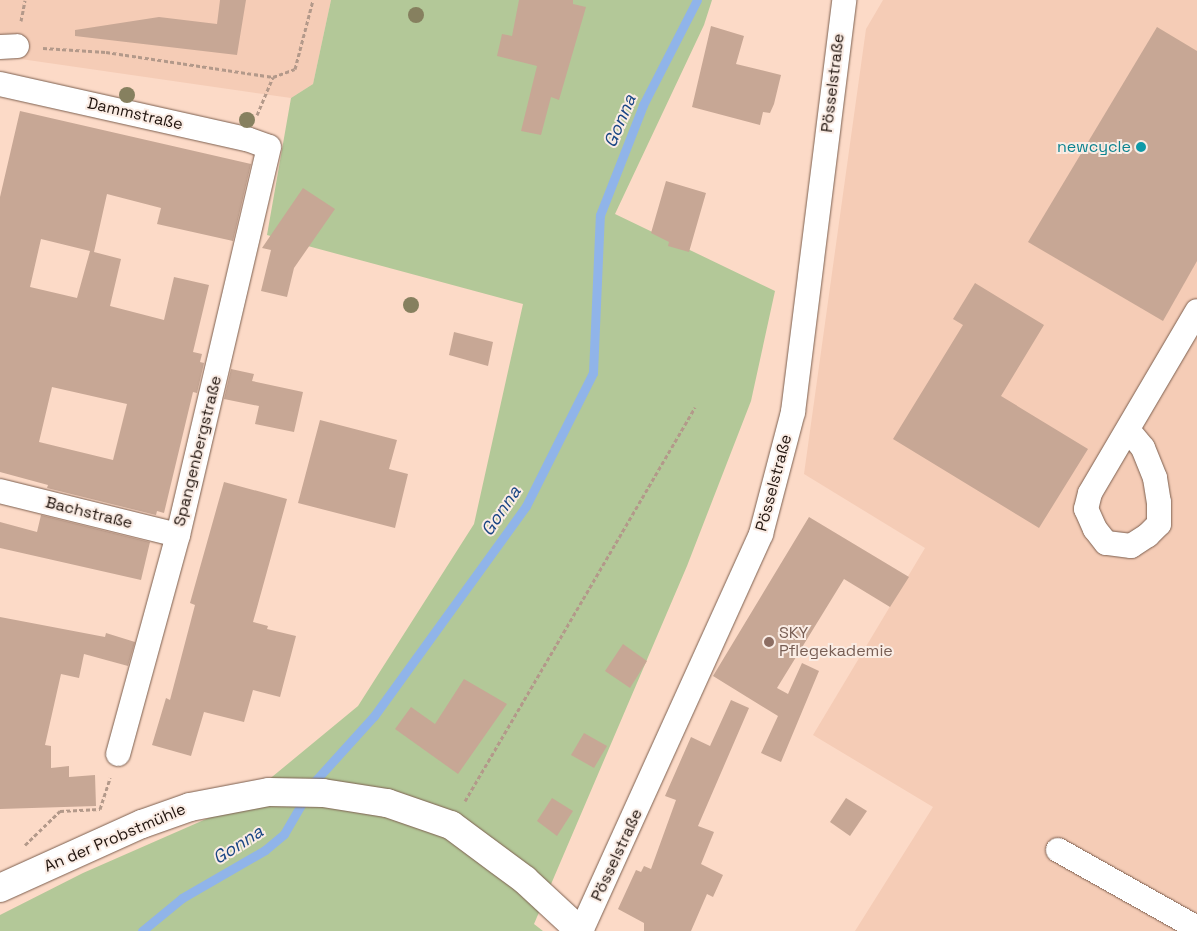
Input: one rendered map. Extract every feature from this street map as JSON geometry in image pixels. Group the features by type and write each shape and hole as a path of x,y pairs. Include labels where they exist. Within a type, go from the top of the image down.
{"street":[{"name":"Pösselstraße","path":"580,931 761,534 793,412 844,0"},
{"name":"Dammstraße","path":"0,84 247,139 270,147"},
{"name":"Spangenbergstraße","path":"118,754 178,535 270,147"},
{"path":"1128,430 1197,311"},
{"name":"Bachstraße","path":"0,491 178,535"},
{"name":"An der Probstmühle","path":"11,883 165,815 215,801 269,792 323,793 387,803 451,825 525,880 580,931"},
{"path":"1058,850 1197,928"}],"path":[{"path":"8,47 106,52 273,77 295,69 313,0"},
{"path":"247,139 273,77"},
{"path":"451,825 695,406"},
{"path":"11,883 13,856 60,811 100,809 118,754"}],"shaded area":[{"path":"0,0 331,0 313,84 291,98 0,56"},
{"path":"883,0 1197,0 1197,931 855,931 933,807 813,735 925,548 804,474 866,29"}],"green space":[{"path":"331,0 712,0 704,25 615,214 775,291 751,401 687,566 534,924 543,931 0,931 0,915 83,873 238,805 358,706 474,524 523,304 267,235 291,98 313,84"}],"building":[{"path":"220,0 246,0 237,55 75,36 75,30 159,17 217,24"},
{"path":"519,0 573,0 573,4 586,7 559,100 551,97 541,135 521,131 537,66 497,56 502,34 512,36"},
{"path":"711,26 744,36 736,64 781,75 774,104 770,113 763,112 760,125 692,107"},
{"name":"newcycle","path":"1157,27 1197,51 1197,261 1163,321 1028,242"},
{"path":"20,111 251,164 233,241 157,224 161,208 107,194 94,252 121,259 110,306 164,320 174,277 209,285 193,352 202,354 200,362 204,363 197,393 193,392 164,513 157,511 156,515 47,488 48,485 0,472 0,197","holes":["41,239 90,251 77,298 30,287","52,387 127,404 113,460 39,442"]},
{"path":"666,181 706,193 689,252 668,246 669,242 651,233"},
{"path":"303,188 335,209 294,268 287,297 261,291 271,250 262,248"},
{"path":"975,283 1044,325 1001,396 1088,449 1039,528 893,439 963,325 953,319"},
{"path":"454,332 493,342 488,366 449,355"},
{"path":"231,369 254,374 252,381 303,392 294,432 255,424 259,406 224,399"},
{"path":"320,420 397,440 389,469 408,474 395,528 298,503"},
{"path":"224,482 287,499 253,622 268,626 267,629 296,636 280,697 253,690 244,722 204,712 191,756 152,745 166,698 170,700 195,605 190,603"},
{"path":"41,515 150,542 141,580 0,548 0,522 37,532"},
{"name":"SKY Pflegekademie","path":"809,517 909,577 890,607 844,579 777,688 788,694 802,663 819,671 781,762 761,753 778,716 713,676"},
{"path":"0,617 105,637 106,633 135,642 128,666 84,654 79,678 61,674 45,745 51,746 51,768 69,766 69,777 95,775 96,806 0,809"},
{"path":"623,644 647,661 630,688 605,671"},
{"path":"464,679 507,704 458,774 395,729 411,707 435,724"},
{"path":"731,700 749,708 698,826 714,832 701,864 723,875 713,897 707,894 691,931 644,931 644,923 618,909 636,870 641,872 644,866 651,869 676,800 665,796 691,737 710,746"},
{"path":"584,733 607,746 594,768 571,755"},
{"path":"552,798 573,811 557,836 537,821"},
{"path":"846,798 867,811 850,836 830,822"}],"waterway":[{"name":"Gonna","path":"142,931 182,898 265,850 284,834 315,781 374,716 526,506 593,373 600,215 643,105 697,0"}],"place":[{"name":"newcycle","path":"1141,147"},
{"name":"SKY Pflegekademie","path":"769,642"}]}
